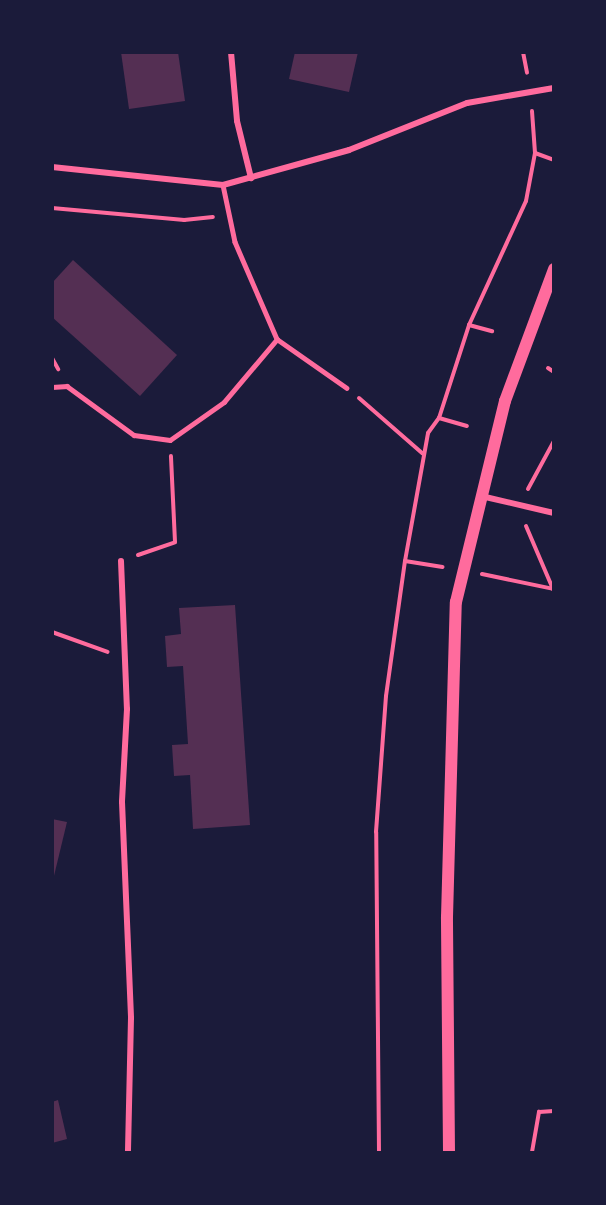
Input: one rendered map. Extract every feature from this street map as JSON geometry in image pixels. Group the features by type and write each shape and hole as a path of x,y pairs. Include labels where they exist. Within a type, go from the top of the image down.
{"main road":[{"path":"449,1152 451,661 460,570 505,401 554,268"}],"street":[{"path":"231,52 237,121 251,178"},
{"path":"52,167 223,184 349,150 467,103 531,90 554,88"},
{"path":"479,495 554,513"},
{"path":"121,561 125,658 122,802 131,1018 128,1152"}],"lane":[{"path":"223,184 235,242 277,339 347,388"},
{"path":"52,387 67,386 134,435 170,440 224,402 277,339"}],"path":[{"path":"379,1152 376,832 386,696 422,453 439,418 469,325 526,201 535,153 531,90 524,52"},
{"path":"535,153 554,160"},
{"path":"52,208 184,220 230,215"},
{"path":"469,325 492,331"},
{"path":"548,368 554,372"},
{"path":"347,388 422,453"},
{"path":"439,418 467,426"},
{"path":"121,561 174,542 170,440"},
{"path":"52,632 125,658"},
{"path":"532,1152 539,1112 554,1111"}],"building":[{"path":"121,52 178,52 185,101 129,109"},
{"path":"295,52 358,52 349,92 289,79"},
{"path":"73,260 177,355 140,396 52,317 52,283"},
{"path":"235,605 250,825 193,829 190,775 174,776 172,745 188,744 183,666 167,667 165,636 181,634 179,608"},
{"path":"52,819 67,822 53,880 52,880"},
{"path":"58,1100 67,1139 52,1143 52,1102"}]}
